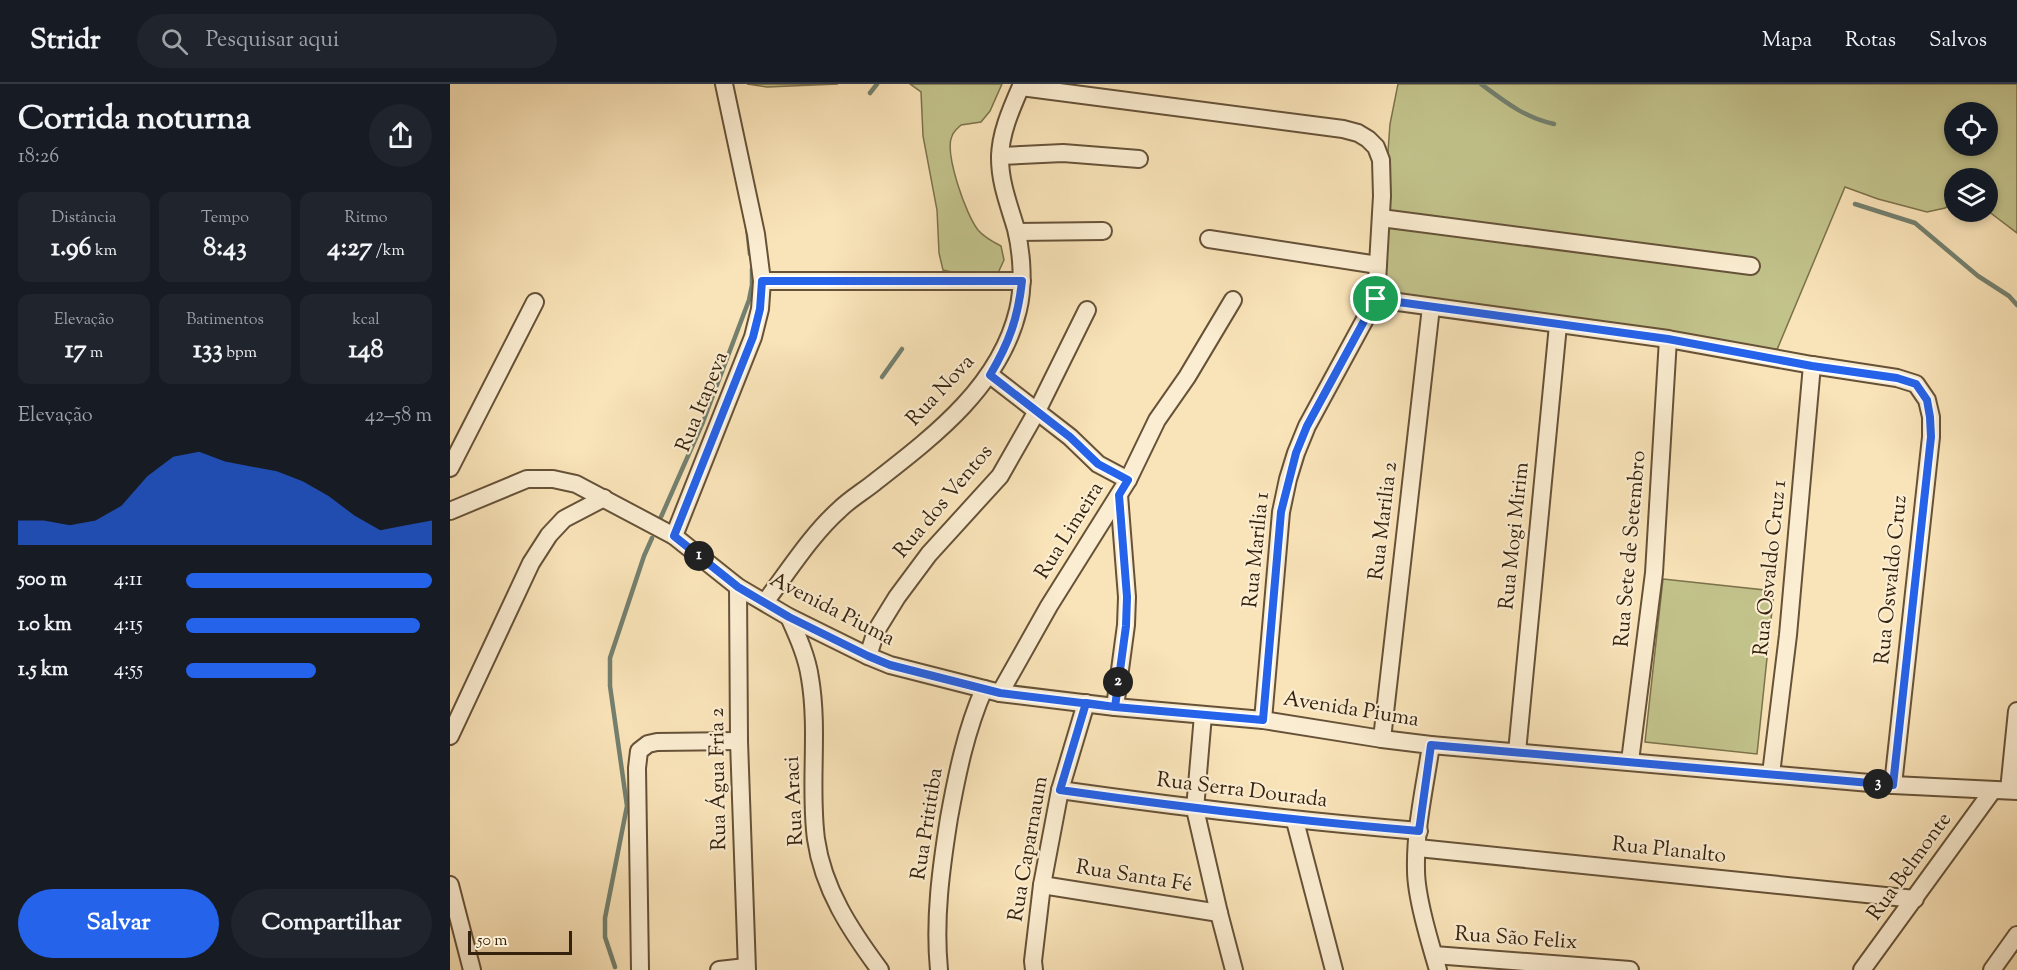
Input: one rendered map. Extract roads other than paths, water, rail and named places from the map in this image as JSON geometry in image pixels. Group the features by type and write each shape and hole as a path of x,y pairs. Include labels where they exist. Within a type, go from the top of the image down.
{"street":[{"name":"Rua Itapeva","path":"674,536 753,337 760,309 762,281 756,234 724,84"},
{"path":"1022,85 1343,129 1358,133 1368,139 1376,147 1381,160 1382,178 1376,299 1668,339 1812,366"},
{"name":"Rua Nova","path":"765,602 839,509 928,441 990,375 1004,352 1019,307 1022,281 1017,232 1003,186 1000,156 1010,112 1022,85"},
{"path":"1000,156 1063,153 1139,159"},
{"path":"1381,218 1751,266"},
{"path":"1017,232 1103,231"},
{"path":"1209,239 1378,265"},
{"path":"762,281 1022,281"},
{"name":"Rua Marilia 1","path":"1263,720 1281,512 1288,478 1307,426 1376,299"},
{"name":"Rua Limeira","path":"992,691 1049,606 1123,488 1157,420 1187,377 1233,300"},
{"path":"450,468 535,302"},
{"name":"Rua Marilia 2","path":"1382,739 1431,307"},
{"name":"Rua dos Ventos","path":"868,656 876,631 897,597 929,554 1000,476 1037,411 1087,310"},
{"name":"Rua Mogi Mirim","path":"1517,752 1558,325"},
{"name":"Rua Sete de Setembro","path":"1630,761 1654,573 1668,339"},
{"name":"Rua Oswaldo Cruz","path":"1812,366 1897,378 1916,384 1927,400 1931,437 1893,785"},
{"name":"Rua Osvaldo Cruz 1","path":"1771,774 1790,623 1812,366"},
{"path":"990,375 1070,437 1123,488 1126,626 1115,707"},
{"name":"Avenida Piuma","path":"450,511 527,479 553,479 576,484 674,536 738,587 789,617 890,665 992,691 1115,707 1263,720 1431,745 1893,785 2006,790"},
{"path":"450,736 531,563 549,535 564,519 604,498"},
{"name":"Rua Água Fria 2","path":"738,587 747,969"},
{"name":"Rua Araci","path":"789,617 802,645 810,677 814,715 816,841 837,905 858,941 880,970"},
{"name":"Rua Prititiba","path":"939,970 940,869 958,771 974,711 992,691"},
{"name":"Rua Caparnaum","path":"1034,970 1033,961 1042,885 1060,790 1086,703"},
{"path":"2006,790 2017,711"},
{"path":"1203,715 1195,809 1234,970"},
{"path":"640,970 637,768 639,751 648,744 657,742 740,741"},
{"path":"1431,745 1416,871 1436,962"},
{"name":"Rua Serra Dourada","path":"1060,790 1418,839"},
{"name":"Rua Belmonte","path":"1862,970 1915,898 2006,790"},
{"path":"1295,821 1334,970"},
{"name":"Rua Planalto","path":"1418,839 1915,898"},
{"path":"450,885 472,970"},
{"name":"Rua Santa Fé","path":"1042,885 1219,913"},
{"path":"1992,970 2017,935"},
{"name":"Rua São Felix","path":"1436,962 1630,970"},
{"path":"719,970 747,969"}],"waterway":[{"path":"870,93 877,84"},
{"path":"1481,84 1524,113 1554,124"},
{"path":"1855,204 1915,223 1978,276 2009,296 2017,305"},
{"path":"747,227 750,254"},
{"path":"661,517 703,422 749,300 752,269"},
{"path":"882,377 902,349"},
{"path":"615,967 605,937 605,918 627,806 610,686 610,658 652,538"}]}
